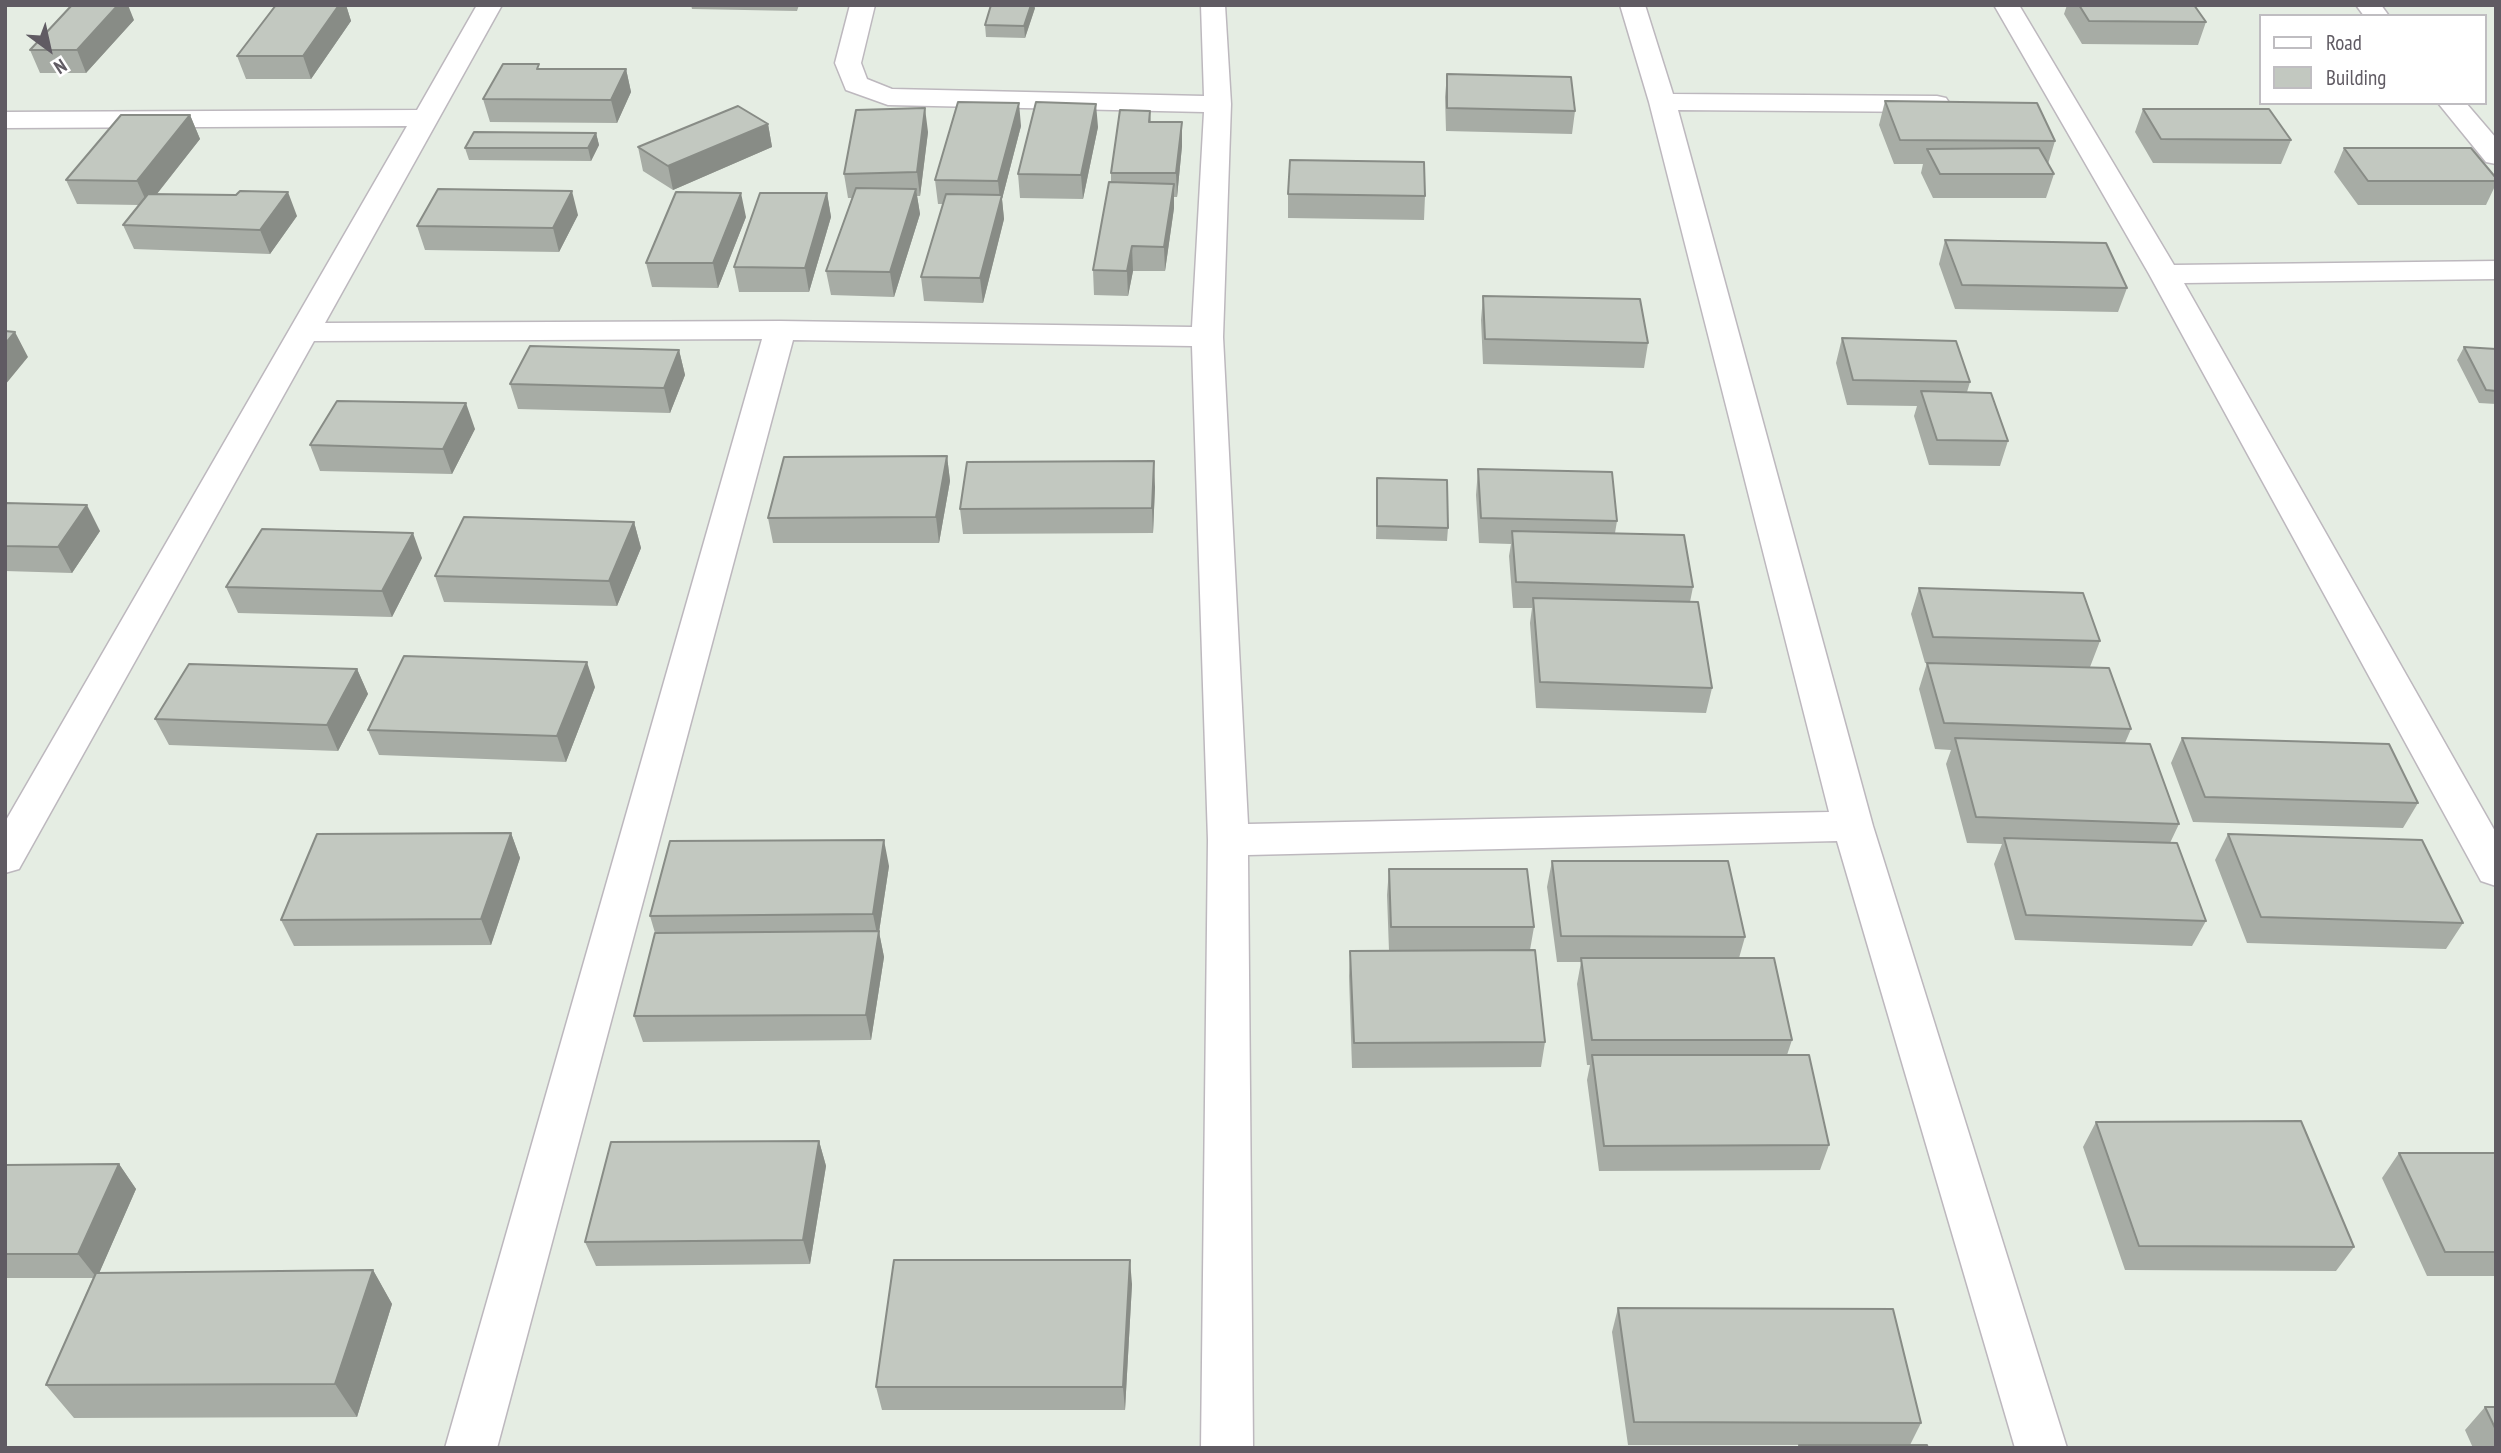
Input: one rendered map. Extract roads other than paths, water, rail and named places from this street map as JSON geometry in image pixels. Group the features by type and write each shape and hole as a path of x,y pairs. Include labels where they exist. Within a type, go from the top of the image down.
{"street":[{"path":"5,858 490,5"},
{"path":"863,5 848,64 855,84 888,97 1218,104"},
{"path":"1213,5 1218,104 1207,337 1228,840 1227,1448"},
{"path":"1632,5 1662,102 1853,826 2041,1448"},
{"path":"2006,5 2051,104 2164,274 2496,870"},
{"path":"1662,102 1968,104"},
{"path":"2453,105 2496,156"},
{"path":"5,120 424,118"},
{"path":"2164,274 2496,270"},
{"path":"305,332 780,330 1207,337"},
{"path":"471,1448 780,330"},
{"path":"1228,840 1853,826"}]}
